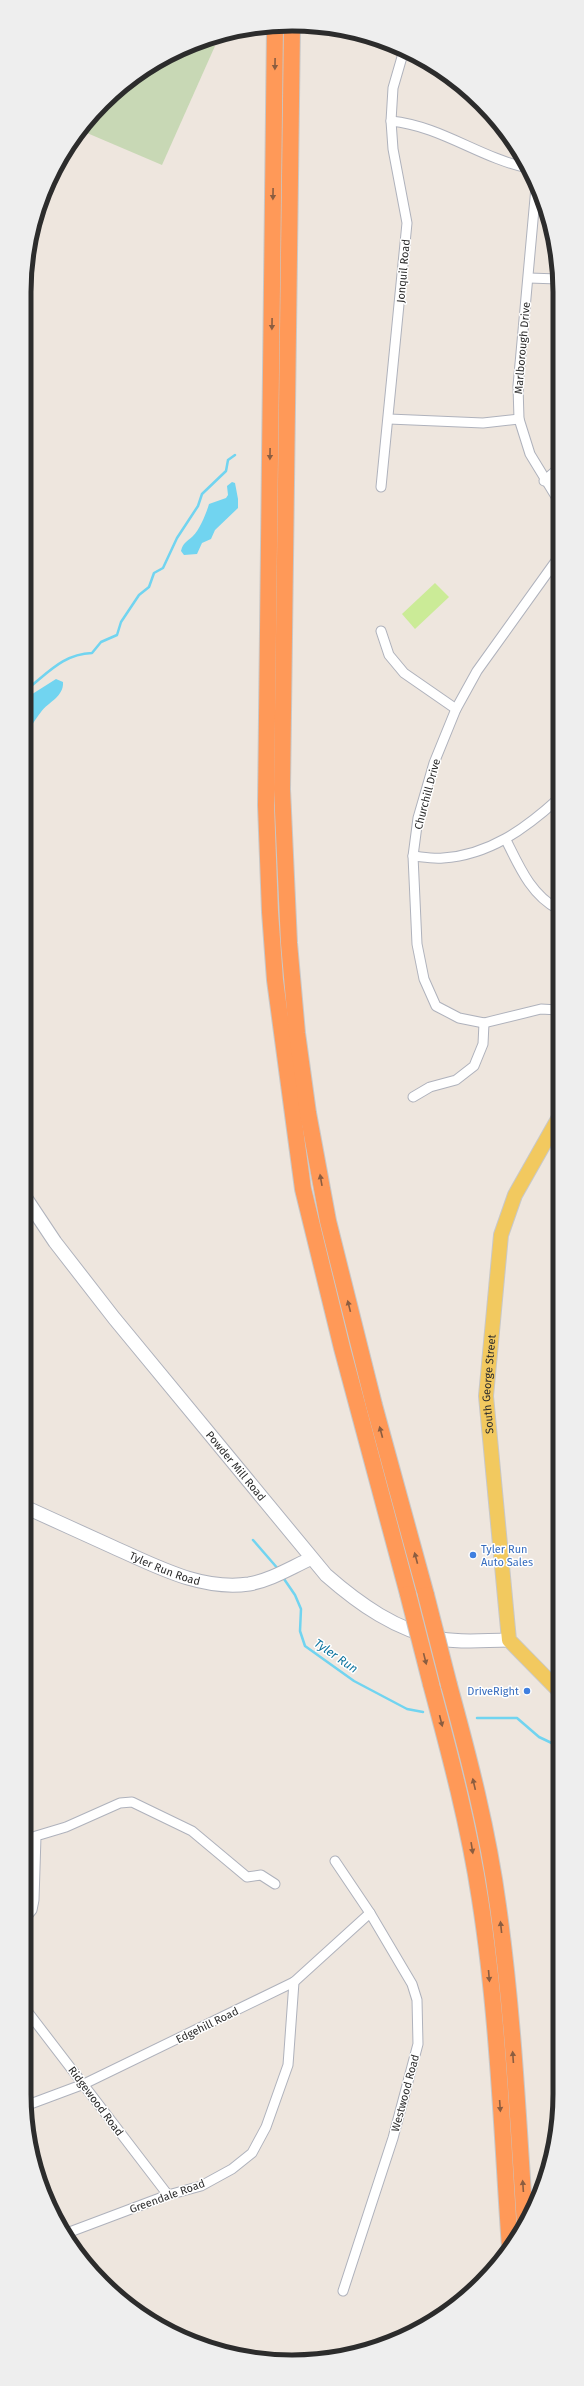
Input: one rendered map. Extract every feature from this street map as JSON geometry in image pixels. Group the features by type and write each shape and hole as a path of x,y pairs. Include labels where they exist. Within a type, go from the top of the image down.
{"highway":[{"path":"292,31 282,788 289,943 297,1033 308,1113 328,1221 374,1405 426,1595 481,1814 498,1906 507,1989 524,2213"},
{"path":"275,32 266,805 272,942 282,1046 303,1189 352,1387 408,1594 470,1839 489,1968 509,2239"}],"main road":[{"name":"South George Street","path":"509,1640 486,1396 495,1289 502,1235 507,1214 514,1195 553,1129"},
{"path":"509,1640 553,1685"}],"street":[{"name":"Jonquil Road","path":"381,487 407,223 392,149 391,121 393,88 402,58"},
{"path":"391,121 425,127 497,159 520,166"},
{"name":"Marlborough Drive","path":"535,198 518,386 518,419 530,454 544,481 553,493"},
{"path":"529,278 552,279"},
{"path":"389,418 483,423 518,419"},
{"path":"544,481 553,473"},
{"name":"Churchill Drive","path":"553,565 477,671 456,709 434,763 418,818 413,856 417,944 424,979 436,1006 460,1018 484,1023 541,1009 553,1010"},
{"path":"381,631 389,654 404,673 456,709"},
{"path":"413,856 442,859 468,855 506,840 553,803"},
{"path":"506,840 528,883 553,906"},
{"path":"413,1097 430,1087 456,1080 474,1066 483,1044 484,1023"},
{"name":"Powder Mill Road","path":"31,1206 55,1242 110,1312 310,1559 326,1576 368,1608 413,1631 456,1641 509,1640"},
{"name":"Tyler Run Road","path":"31,1510 173,1573 207,1584 224,1586 249,1584 280,1573 310,1559"},
{"path":"31,1911 34,1900 36,1836 66,1827 120,1803 132,1802 176,1822 192,1831 247,1877 261,1876 275,1884"},
{"name":"Westwood Road","path":"335,1861 370,1914 412,1984 416,2000 418,2044 393,2138 343,2291"},
{"name":"Edgehill Road","path":"32,2104 84,2084 294,1982 370,1914"},
{"name":"Greendale Road","path":"71,2232 168,2195 201,2186 232,2169 252,2154 266,2127 288,2065 294,1982"},
{"name":"Ridgewood Road","path":"31,2015 168,2195"}],"green space":[{"path":"211,44 215,46 162,165 86,132 107,107 147,75 192,51"},
{"path":"435,583 449,597 415,629 402,614"}],"water":[{"path":"232,482 235,483 238,508 215,530 211,539 202,543 197,554 184,555 181,551 183,546 198,529 209,504 226,498 228,495 227,486"},
{"path":"56,679 63,682 61,692 44,708 31,727 31,695"}],"waterway":[{"path":"31,686 64,661 82,654 92,653 101,642 117,635 121,622 139,595 149,587 154,573 163,568 177,538 198,506 202,494 226,471 228,460 235,455"},
{"name":"Tyler Run","path":"253,1540 279,1570"},
{"name":"Tyler Run","path":"282,1576 295,1595 301,1609 300,1631 305,1646 354,1681 407,1709 423,1712"},
{"name":"Tyler Run","path":"477,1718 517,1718 539,1737 553,1744"}],"place":[{"name":"Tyler Run Auto Sales","path":"473,1555"},
{"name":"DriveRight","path":"527,1691"}]}
